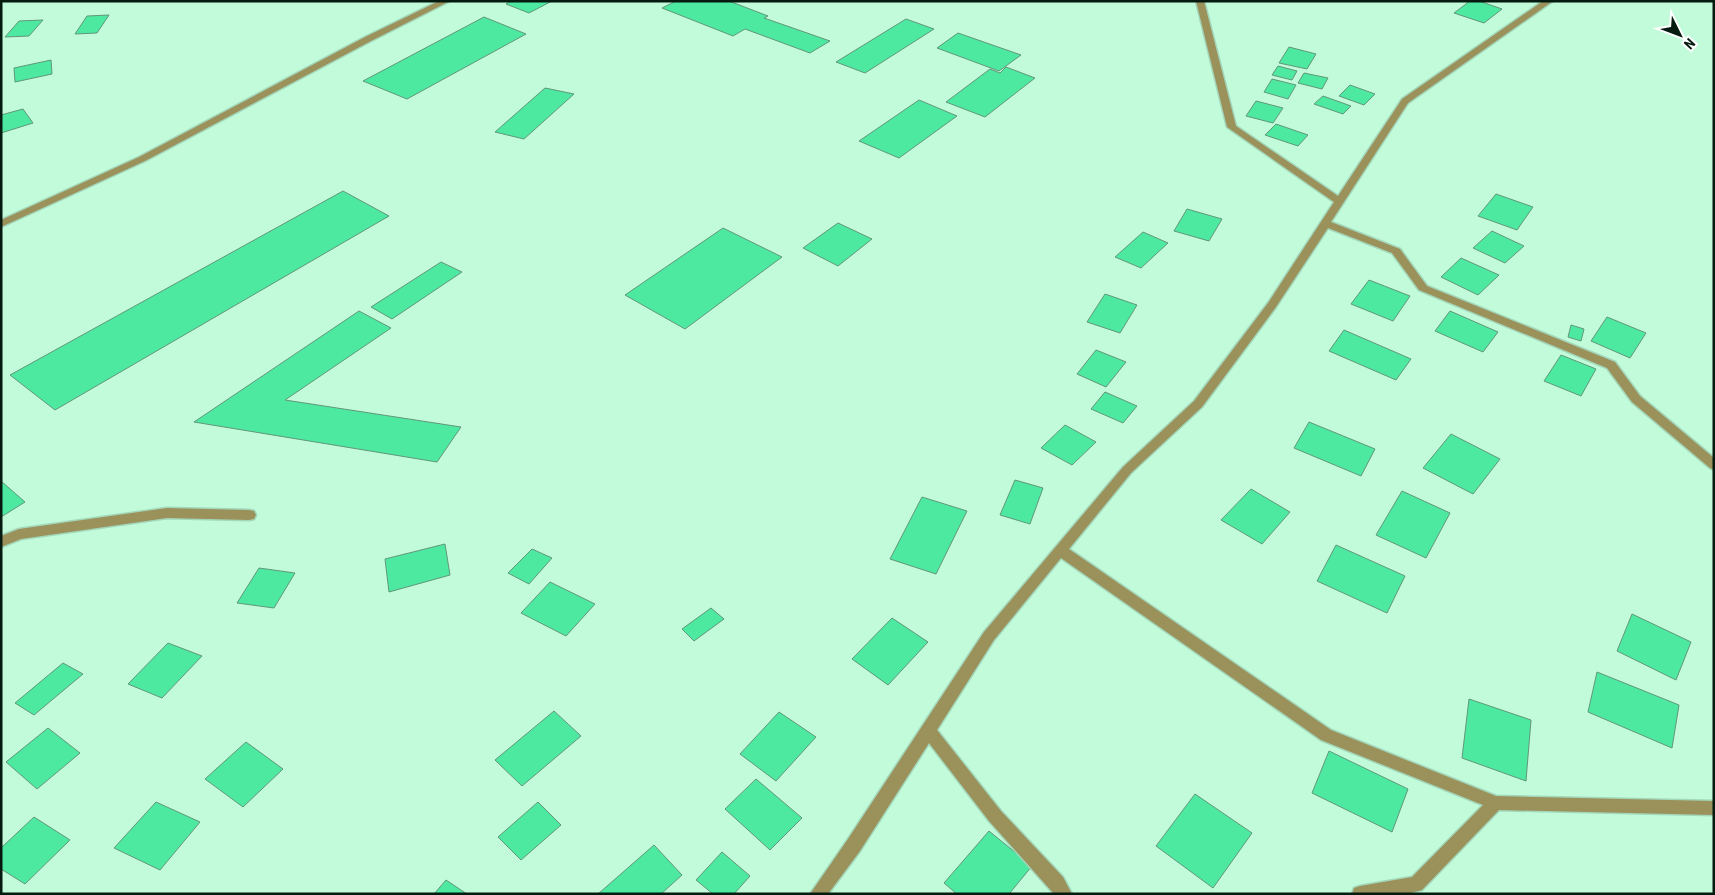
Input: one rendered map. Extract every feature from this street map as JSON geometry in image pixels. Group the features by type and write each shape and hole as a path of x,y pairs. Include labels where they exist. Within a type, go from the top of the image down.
{"street":[{"path":"1,224 142,159 368,39 446,1"},
{"path":"1200,1 1232,127 1339,201"},
{"path":"818,894 854,845 989,636 1127,470 1198,404 1272,304 1406,101 1550,1"},
{"path":"1325,223 1396,251 1424,288 1611,365 1636,399 1714,465"},
{"path":"1,542 19,534 167,514 249,515"},
{"path":"1060,551 1326,735 1496,803 1714,808"},
{"path":"928,730 994,816 1057,883 1064,894"},
{"path":"1360,894 1416,884 1496,803"}],"building":[{"path":"511,1 552,1 529,13 506,4"},
{"path":"676,1 729,1 768,16 764,18 830,41 810,53 745,29 733,36 662,8"},
{"path":"1470,1 1479,1 1502,9 1484,23 1454,13"},
{"path":"109,15 97,33 75,34 87,16"},
{"path":"484,17 526,34 407,99 363,81"},
{"path":"906,19 934,29 865,73 836,62"},
{"path":"43,20 29,36 5,37 19,21"},
{"path":"958,33 1021,55 999,71 937,48"},
{"path":"1289,47 1316,54 1307,69 1279,63"},
{"path":"51,60 52,74 15,82 14,68"},
{"path":"1278,66 1297,71 1292,80 1272,75"},
{"path":"1006,67 1035,78 985,117 946,102 990,69 1000,73"},
{"path":"1304,73 1328,78 1322,89 1298,83"},
{"path":"1272,79 1296,85 1288,99 1264,92"},
{"path":"1350,85 1375,94 1364,105 1339,96"},
{"path":"545,88 574,94 524,139 495,132"},
{"path":"1323,96 1351,106 1343,114 1314,104"},
{"path":"919,100 957,116 899,158 859,141"},
{"path":"1256,101 1283,108 1273,123 1246,116"},
{"path":"23,109 33,123 1,133 1,115"},
{"path":"1276,124 1308,135 1298,146 1265,135"},
{"path":"343,191 389,216 55,410 10,375"},
{"path":"1496,194 1533,207 1517,230 1478,216"},
{"path":"1187,209 1222,219 1209,241 1174,231"},
{"path":"838,223 872,239 838,266 803,248"},
{"path":"723,228 782,257 685,329 625,295"},
{"path":"1492,231 1524,246 1505,263 1473,248"},
{"path":"1143,232 1168,243 1141,268 1115,257"},
{"path":"1461,258 1499,275 1478,295 1441,277"},
{"path":"441,262 462,272 392,319 371,307"},
{"path":"1369,280 1410,296 1393,321 1351,304"},
{"path":"1105,294 1137,305 1120,333 1087,322"},
{"path":"359,311 391,328 285,400 461,427 437,462 194,422"},
{"path":"1450,311 1498,332 1483,352 1435,331"},
{"path":"1607,317 1646,333 1630,358 1591,341"},
{"path":"1571,325 1584,329 1581,341 1568,337"},
{"path":"1344,330 1411,359 1396,380 1329,351"},
{"path":"1096,350 1126,362 1106,387 1077,374"},
{"path":"1561,355 1596,369 1581,396 1544,381"},
{"path":"1105,392 1137,406 1123,423 1091,409"},
{"path":"1309,422 1375,449 1361,476 1294,448"},
{"path":"1065,425 1096,442 1072,465 1041,448"},
{"path":"1451,434 1500,459 1473,494 1423,468"},
{"path":"1015,480 1043,488 1030,524 1000,515"},
{"path":"1,481 25,502 1,517"},
{"path":"1251,489 1290,512 1262,544 1221,520"},
{"path":"1402,491 1450,513 1426,558 1376,535"},
{"path":"922,497 967,511 936,574 890,559"},
{"path":"445,544 450,575 389,592 385,559"},
{"path":"1336,545 1405,576 1387,613 1317,581"},
{"path":"532,549 552,558 529,584 508,573"},
{"path":"259,568 295,573 274,608 237,603"},
{"path":"550,582 595,604 566,636 521,613"},
{"path":"711,608 724,619 694,641 682,629"},
{"path":"1632,614 1691,642 1676,680 1617,651"},
{"path":"892,618 928,642 888,685 852,659"},
{"path":"168,643 202,656 162,698 128,684"},
{"path":"63,663 83,674 34,715 15,703"},
{"path":"1597,672 1679,705 1672,748 1588,712"},
{"path":"1469,699 1531,720 1526,781 1462,758"},
{"path":"554,711 581,736 522,786 495,760"},
{"path":"779,712 816,737 776,781 740,754"},
{"path":"48,728 80,753 37,789 6,762"},
{"path":"246,742 283,769 243,807 205,779"},
{"path":"1329,751 1408,789 1392,832 1312,793"},
{"path":"756,779 802,818 770,850 725,809"},
{"path":"1195,794 1252,833 1213,888 1156,846"},
{"path":"156,802 200,822 160,870 114,848"},
{"path":"538,802 561,825 521,860 498,837"},
{"path":"34,817 70,840 25,884 1,869 1,848"},
{"path":"989,831 1032,866 1009,894 957,894 944,883"},
{"path":"654,845 682,875 661,894 598,894"},
{"path":"722,852 750,876 734,894 713,894 696,880"},
{"path":"446,880 467,894 434,894"}]}
